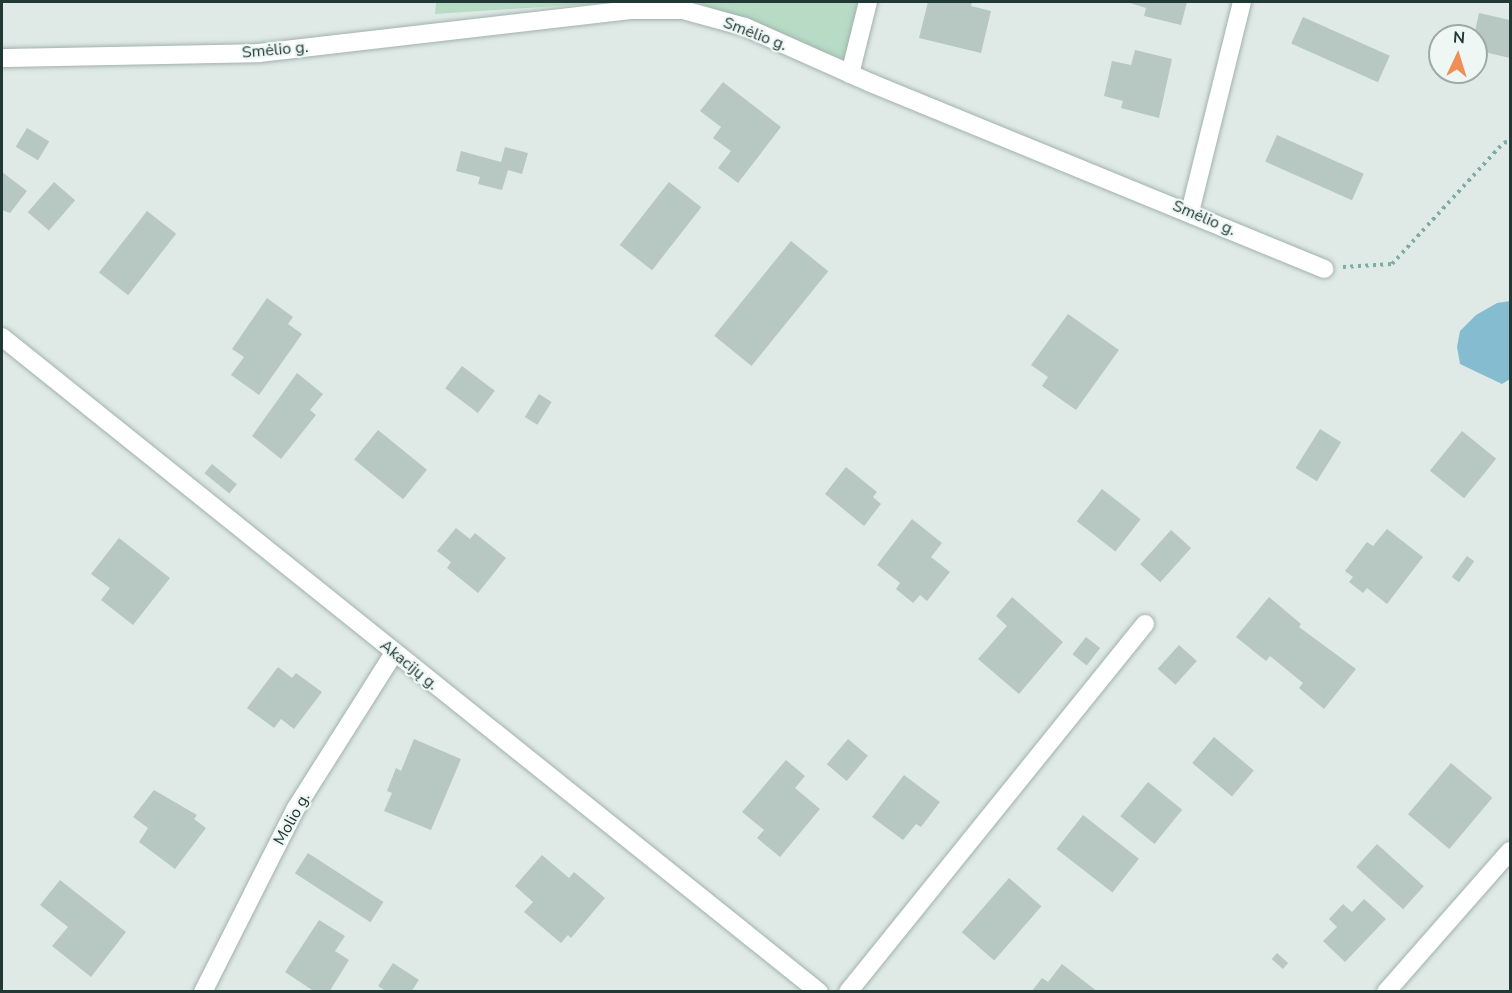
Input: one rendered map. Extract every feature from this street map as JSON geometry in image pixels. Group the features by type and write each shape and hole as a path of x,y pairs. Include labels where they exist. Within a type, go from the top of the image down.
{"street":[{"path":"850,74 868,2"},
{"path":"1190,212 1242,2"},
{"name":"Smėlio g.","path":"2,58 259,53 633,9 683,10 746,27 850,74 1324,268"},
{"name":"Akacijų g.","path":"2,337 819,992"},
{"path":"848,992 1145,624"},
{"name":"Molio g.","path":"203,992 296,808 394,653"},
{"path":"1386,992 1510,851"}],"path":[{"path":"1324,268 1392,264 1504,142 1510,143"}],"green space":[{"path":"436,2 619,2 435,14"},
{"path":"697,2 858,2 845,60"}],"water":[{"path":"1510,301 1510,379 1502,384 1460,364 1457,347 1460,331 1476,315 1497,303"}],"building":[{"path":"928,2 972,2 971,6 991,11 981,53 919,38"},
{"path":"1127,2 1187,2 1181,25 1144,16 1146,8"},
{"path":"1479,13 1510,20 1510,58 1488,53 1488,24 1477,24"},
{"path":"1303,17 1390,56 1378,82 1291,43"},
{"path":"1135,50 1172,59 1159,118 1121,108 1123,101 1104,96 1112,61 1131,65"},
{"path":"723,82 781,127 738,183 718,168 731,151 713,138 721,127 700,111"},
{"path":"27,128 49,141 38,160 16,147"},
{"path":"1277,135 1364,174 1352,200 1265,161"},
{"path":"505,147 528,153 522,174 508,170 502,190 478,184 480,177 456,171 461,151 501,162"},
{"path":"2,172 27,191 10,213 2,210"},
{"path":"54,182 75,200 49,231 28,212"},
{"path":"669,182 701,207 652,270 620,245"},
{"path":"147,211 176,234 128,295 99,272"},
{"path":"791,241 828,271 752,366 714,336"},
{"path":"267,298 293,317 288,324 302,334 259,395 231,375 244,357 232,349"},
{"path":"1068,314 1119,350 1076,410 1042,386 1048,377 1031,365"},
{"path":"462,366 495,391 478,413 445,388"},
{"path":"297,373 323,394 310,410 316,415 281,459 252,436"},
{"path":"539,394 552,402 537,425 525,417"},
{"path":"1320,429 1341,442 1317,481 1296,468"},
{"path":"378,430 427,470 403,499 354,460"},
{"path":"1462,431 1496,459 1464,498 1430,471"},
{"path":"212,464 237,484 229,493 204,473"},
{"path":"846,467 877,492 873,497 881,504 864,526 825,494"},
{"path":"1102,489 1141,519 1115,551 1077,521"},
{"path":"912,519 942,543 931,557 950,572 927,601 920,595 913,603 896,589 900,583 877,565"},
{"path":"456,528 470,539 475,533 506,558 478,593 447,568 451,562 437,551"},
{"path":"1387,529 1423,557 1387,604 1367,588 1363,593 1349,582 1353,577 1345,571 1367,542 1373,546"},
{"path":"1171,530 1191,548 1160,582 1140,564"},
{"path":"119,538 170,578 133,625 101,600 110,588 91,574"},
{"path":"1467,556 1474,561 1459,582 1452,577"},
{"path":"1012,597 1063,642 1019,694 978,659 1007,626 996,616"},
{"path":"1269,597 1301,624 1299,627 1356,669 1324,709 1299,688 1303,683 1270,656 1266,661 1236,637"},
{"path":"1086,637 1100,648 1087,665 1072,654"},
{"path":"1179,645 1197,661 1175,685 1158,669"},
{"path":"278,667 292,678 296,673 322,692 294,729 281,719 274,728 247,708"},
{"path":"1214,737 1254,770 1232,796 1192,763"},
{"path":"414,739 461,759 431,830 384,811 392,793 387,791 396,768 401,771"},
{"path":"848,739 868,756 847,781 827,764"},
{"path":"786,760 805,776 795,788 820,809 780,857 757,838 764,830 742,812"},
{"path":"1451,763 1492,798 1449,849 1408,814"},
{"path":"904,775 940,802 921,827 916,824 903,840 872,817"},
{"path":"1148,782 1182,810 1155,844 1120,816"},
{"path":"154,790 197,815 194,819 206,828 175,869 139,842 148,828 133,817"},
{"path":"1083,815 1139,859 1112,893 1057,849"},
{"path":"1377,844 1424,886 1403,909 1356,867"},
{"path":"308,853 383,902 370,922 295,873"},
{"path":"542,855 569,878 574,872 605,898 571,938 568,935 561,943 524,912 533,902 515,886"},
{"path":"1009,878 1041,906 994,961 962,932"},
{"path":"60,880 126,932 91,977 52,946 68,927 40,905"},
{"path":"1364,899 1386,919 1345,962 1323,941 1337,927 1329,919 1343,904 1352,912"},
{"path":"319,920 345,936 335,951 349,960 329,992 315,992 285,972"},
{"path":"1277,953 1288,963 1283,969 1272,959"},
{"path":"393,963 419,980 411,992 387,992 378,986"},
{"path":"1062,964 1098,992 1031,992 1042,978 1048,982"}]}
